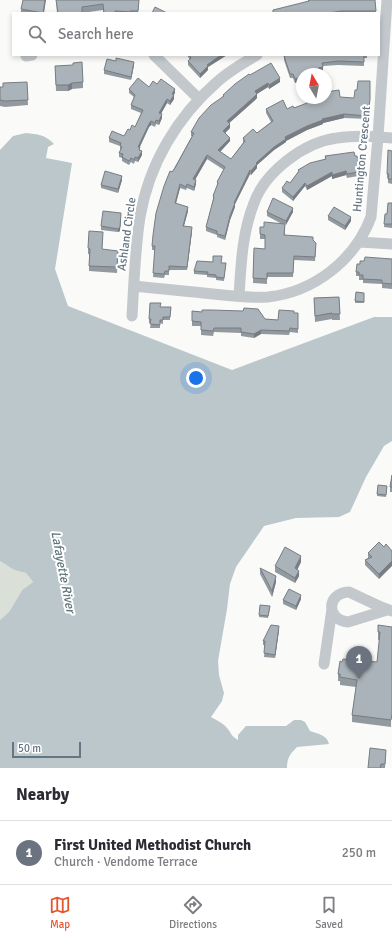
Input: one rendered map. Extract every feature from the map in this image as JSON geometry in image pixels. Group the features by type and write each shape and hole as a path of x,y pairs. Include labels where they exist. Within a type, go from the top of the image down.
{"street":[{"name":"Huntington Crescent","path":"134,286 240,296 269,296 285,293 305,286 329,272 345,259 359,242 371,217 387,0"},
{"path":"155,56 199,99"},
{"name":"Ashland Circle","path":"132,316 140,215 153,169 174,131 199,99 217,81 255,56"},
{"path":"240,296 241,261 249,217 260,189 269,178 293,156 323,142 336,138 392,138"},
{"path":"359,242 392,244"},
{"path":"324,664 332,604 334,598 338,594 349,592 390,610"},
{"path":"332,610 338,619 348,622 390,610"}],"shaded area":[{"path":"0,561 14,570 26,573 33,582 22,590 9,612 0,620"}],"water":[{"name":"Lafayette River","path":"26,133 45,137 54,144 48,147 46,158 72,163 55,269 68,306 232,370 374,317 392,317 392,441 384,446 366,477 350,512 339,517 296,518 264,526 236,567 230,584 218,661 219,675 224,693 222,701 211,717 224,725 238,740 238,735 246,726 286,726 294,720 301,720 305,722 310,731 322,735 328,741 329,744 297,747 289,756 287,768 0,768 0,620 9,612 22,590 33,582 26,573 14,570 0,561 0,150 13,136"}],"building":[{"path":"23,0 45,0 43,12 21,9"},
{"path":"56,0 139,0 138,11 104,12 103,4 82,7 82,12 58,12"},
{"path":"375,0 376,11 273,12 273,10 309,1"},
{"path":"155,7 165,12 152,12"},
{"path":"190,56 220,56 207,65 208,66 200,74 188,61 191,58"},
{"path":"284,56 364,56 364,62 338,61 322,63 323,67 318,68 296,68 296,79 293,74 290,74"},
{"path":"116,58 134,62 131,77 104,70 107,59 116,61"},
{"path":"82,62 83,82 68,85 56,85 55,66 73,65 73,63"},
{"path":"271,63 280,78 255,91 257,94 227,121 230,124 223,131 230,138 218,150 231,159 245,141 243,138 253,129 257,133 273,121 266,109 283,100 287,109 293,106 294,108 304,104 332,104 332,91 339,90 340,97 354,98 358,81 370,81 368,116 344,114 322,119 323,120 285,137 286,139 274,147 256,163 257,164 251,171 250,170 234,203 225,236 217,234 217,231 206,227 213,196 218,183 217,182 225,167 207,155 193,179 196,180 194,187 187,184 186,187 180,184 175,203 188,207 183,226 192,227 187,267 169,266 169,271 165,271 164,274 153,273 155,246 152,246 156,213 170,171 172,172 175,168 194,133 191,132 199,118 211,105 224,96 223,95 235,84 249,74 250,75"},
{"path":"138,78 149,87 153,81 157,84 161,79 175,89 172,94 174,95 170,101 167,99 159,113 162,114 159,121 156,120 155,123 151,121 149,124 138,147 140,147 139,150 142,151 138,158 135,157 134,160 131,158 129,161 122,157 123,154 119,153 122,147 120,146 121,143 109,138 112,131 124,136 128,129 130,130 132,125 135,127 143,110 131,105 135,95 129,89"},
{"path":"27,82 28,100 0,100 0,87 3,87 3,83"},
{"path":"388,150 392,151 392,179 388,179 389,174 387,174"},
{"path":"354,152 355,156 357,156 359,166 357,166 358,172 347,174 346,171 332,175 332,172 307,186 305,183 293,197 282,188 287,181 290,183 299,171 298,170 310,163 326,159 325,156"},
{"path":"105,171 122,176 118,189 101,185"},
{"path":"273,198 293,208 286,221 267,212"},
{"path":"388,203 392,203 392,224 384,224 385,214 387,214"},
{"path":"334,207 351,217 345,226 328,216"},
{"path":"103,211 121,213 120,227 118,229 101,226"},
{"path":"264,222 285,224 284,235 313,237 313,240 316,243 315,257 294,256 293,273 267,273 267,279 253,278 254,248 265,249 265,235 260,234 260,227 264,227"},
{"path":"89,231 103,232 102,249 118,251 117,267 89,266"},
{"path":"213,256 222,256 221,263 226,263 224,278 207,274 208,272 194,271 197,261 213,262"},
{"path":"365,257 392,259 392,284 382,283 382,280 363,279 363,275 359,275 359,272 356,272 357,264 360,264 360,261 364,261"},
{"path":"356,292 364,293 364,302 355,301"},
{"path":"339,297 340,314 332,313 315,316 314,298"},
{"path":"150,303 161,303 160,307 171,307 170,317 163,317 163,320 160,320 160,325 150,324"},
{"path":"244,308 258,309 265,319 278,320 279,310 294,311 294,313 298,313 298,329 290,328 289,331 261,330 254,334 241,332 241,328 214,328 213,331 201,330 201,322 192,321 192,311 243,311"},
{"path":"392,475 392,487 390,487"},
{"path":"378,485 387,486 386,495 377,494"},
{"path":"379,542 384,547 386,544 392,551 392,561 379,574 365,560 372,557 368,553"},
{"path":"285,547 301,556 295,568 299,571 295,578 275,566"},
{"path":"260,568 276,576 272,591"},
{"path":"289,589 301,595 296,606 283,600"},
{"path":"260,605 270,606 268,616 259,615"},
{"path":"271,625 279,626 275,655 264,653 265,641 263,641"},
{"path":"378,625 392,627 391,720 352,715 357,680 340,677 340,674 338,674 340,661 342,662 343,659 377,662 380,632 378,632"},
{"path":"370,748 386,750 385,764 381,764 380,768 368,768"}],"place":[{"name":"First United Methodist Church","path":"359,679"}]}
